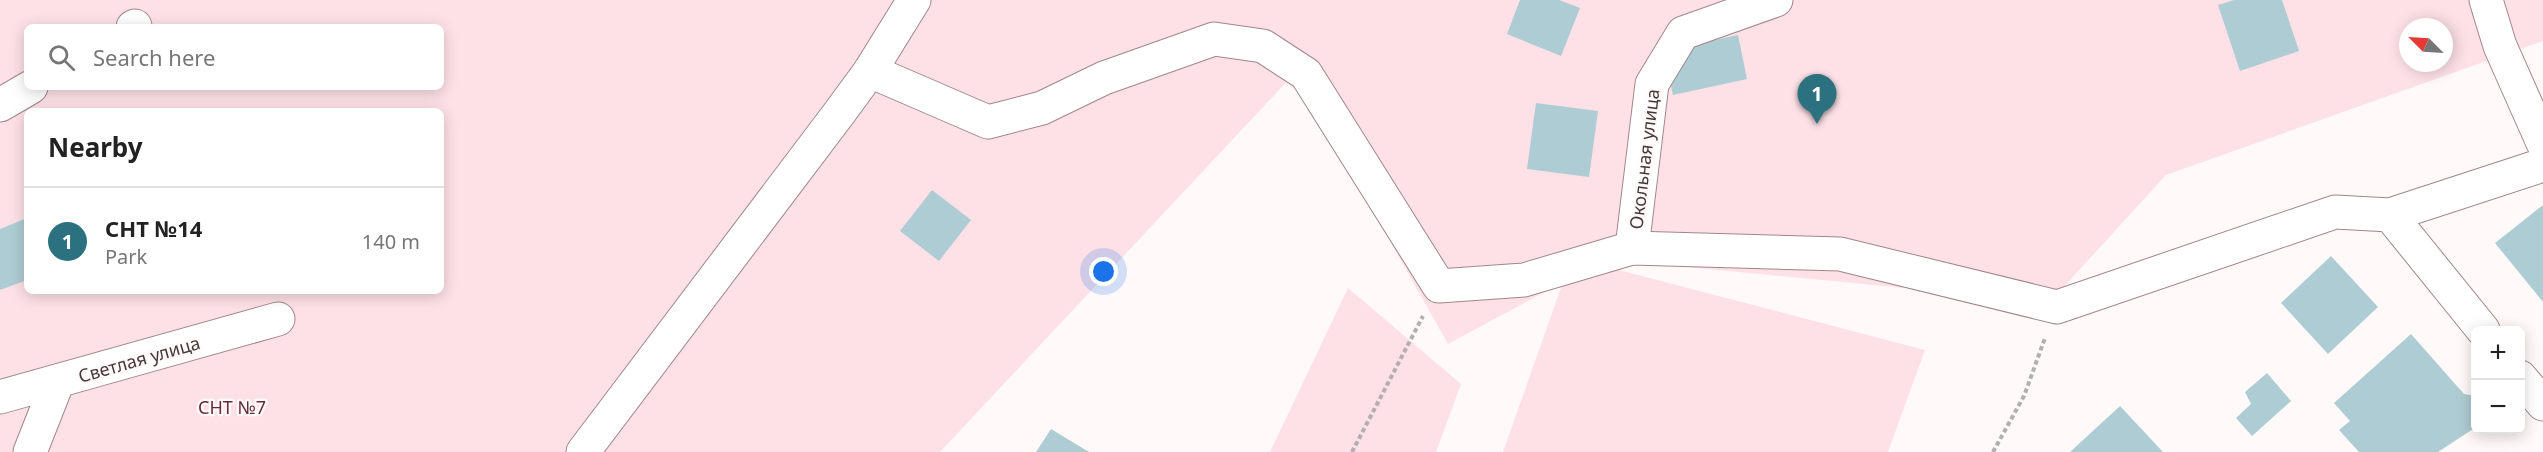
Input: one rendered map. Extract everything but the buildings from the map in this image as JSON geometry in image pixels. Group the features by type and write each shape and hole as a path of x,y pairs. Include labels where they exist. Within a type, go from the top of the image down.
{"street":[{"path":"583,452 870,71 914,0"},
{"name":"Окольная улица","path":"1632,248 1652,84 1683,33 1776,0"},
{"path":"2486,0 2500,46 2543,143"},
{"path":"870,71 988,122 1041,108 1104,78 1214,39 1263,46 1306,74 1439,286 1524,280 1632,248 1840,254 2057,307 2335,212 2390,215 2543,165"},
{"path":"0,105 26,90"},
{"path":"2390,215 2480,326"},
{"name":"Светлая улица","path":"0,397 278,320"},
{"path":"2523,380 2543,404"},
{"path":"30,452 58,381"}],"path":[{"path":"1352,452 1439,286"},
{"path":"1993,452 2024,396 2057,307"}],"green space":[{"name":"СНТ №7","path":"0,0 2543,0 2543,41 2166,175 2050,302 1605,259 1596,264 1925,350 1888,452 1503,452 1563,282 1448,344 1295,73 940,452 0,452"},
{"path":"1348,288 1461,384 1436,452 1270,452"}],"place":[{"name":"СНТ №14","path":"1817,124"}]}
